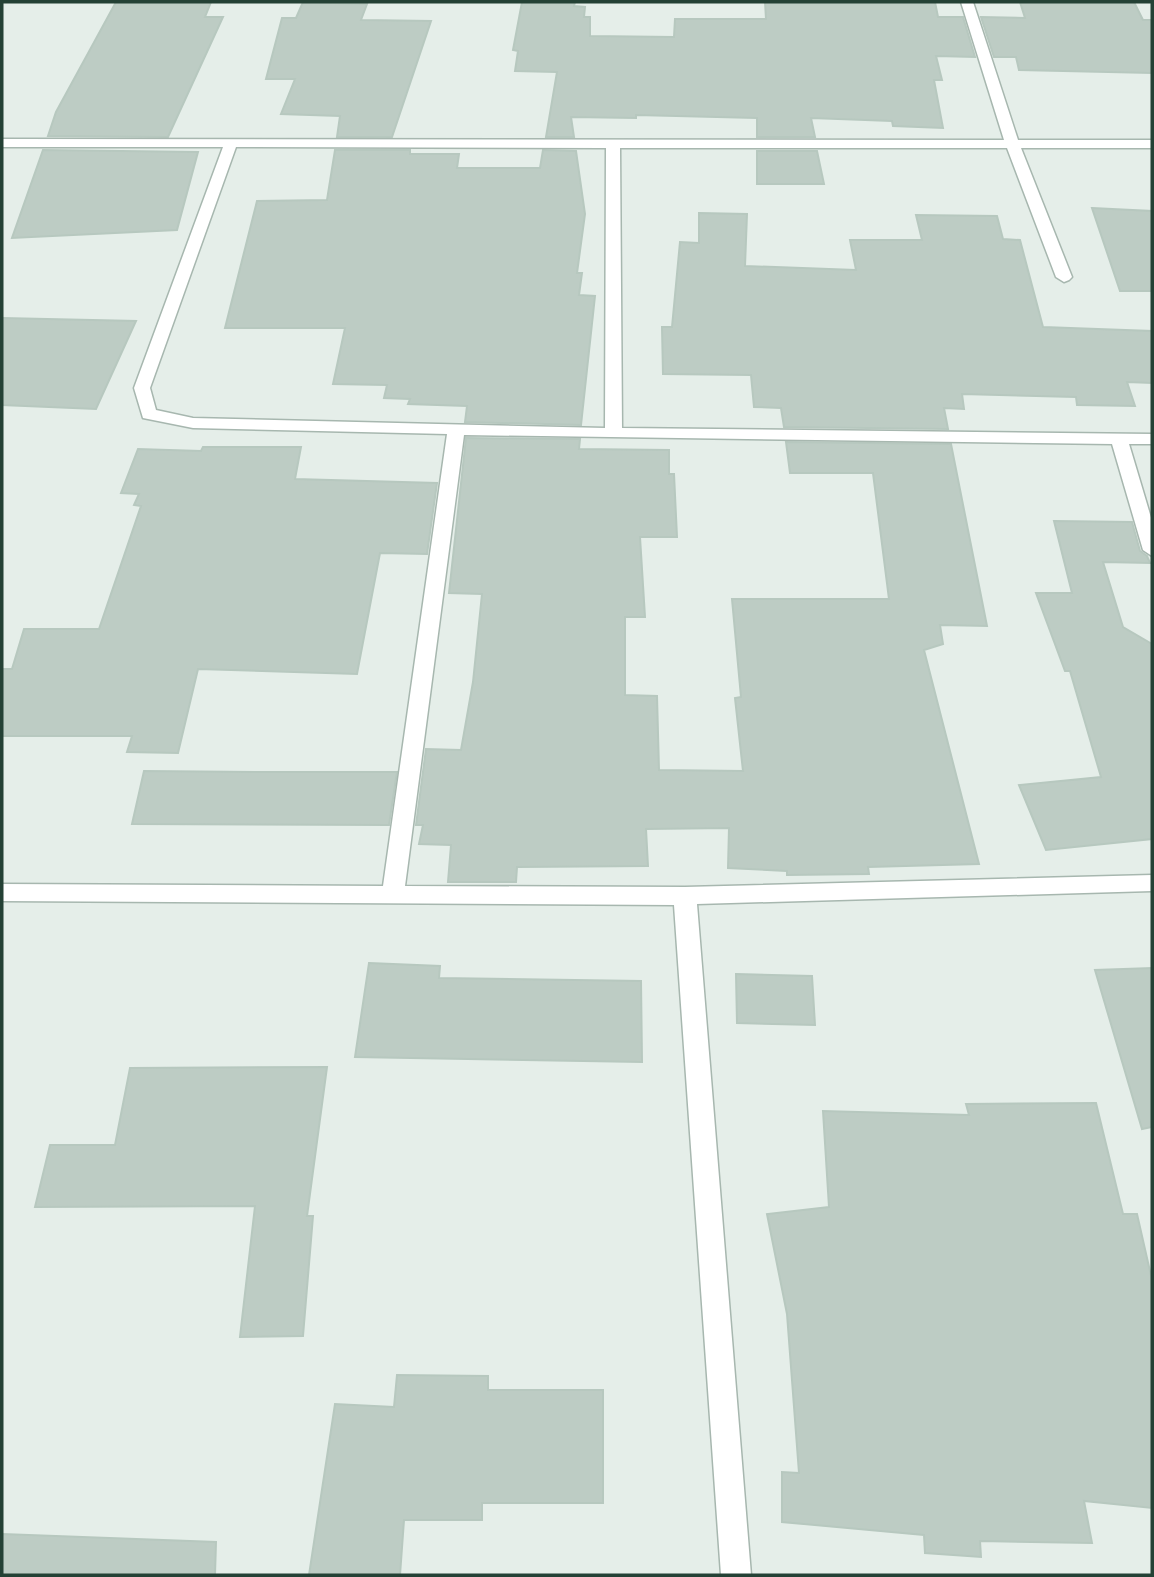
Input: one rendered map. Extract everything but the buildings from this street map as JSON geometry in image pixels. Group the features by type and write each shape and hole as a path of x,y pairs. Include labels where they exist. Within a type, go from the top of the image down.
{"street":[{"path":"967,2 1012,143 1064,277"},
{"path":"230,142 142,388 149,414 193,423 614,433 1152,439"},
{"path":"2,143 1152,144"},
{"path":"613,143 614,433"},
{"path":"393,896 456,428"},
{"path":"1119,439 1152,550"},
{"path":"2,893 685,896 1152,883"},
{"path":"685,896 736,1575"}]}
